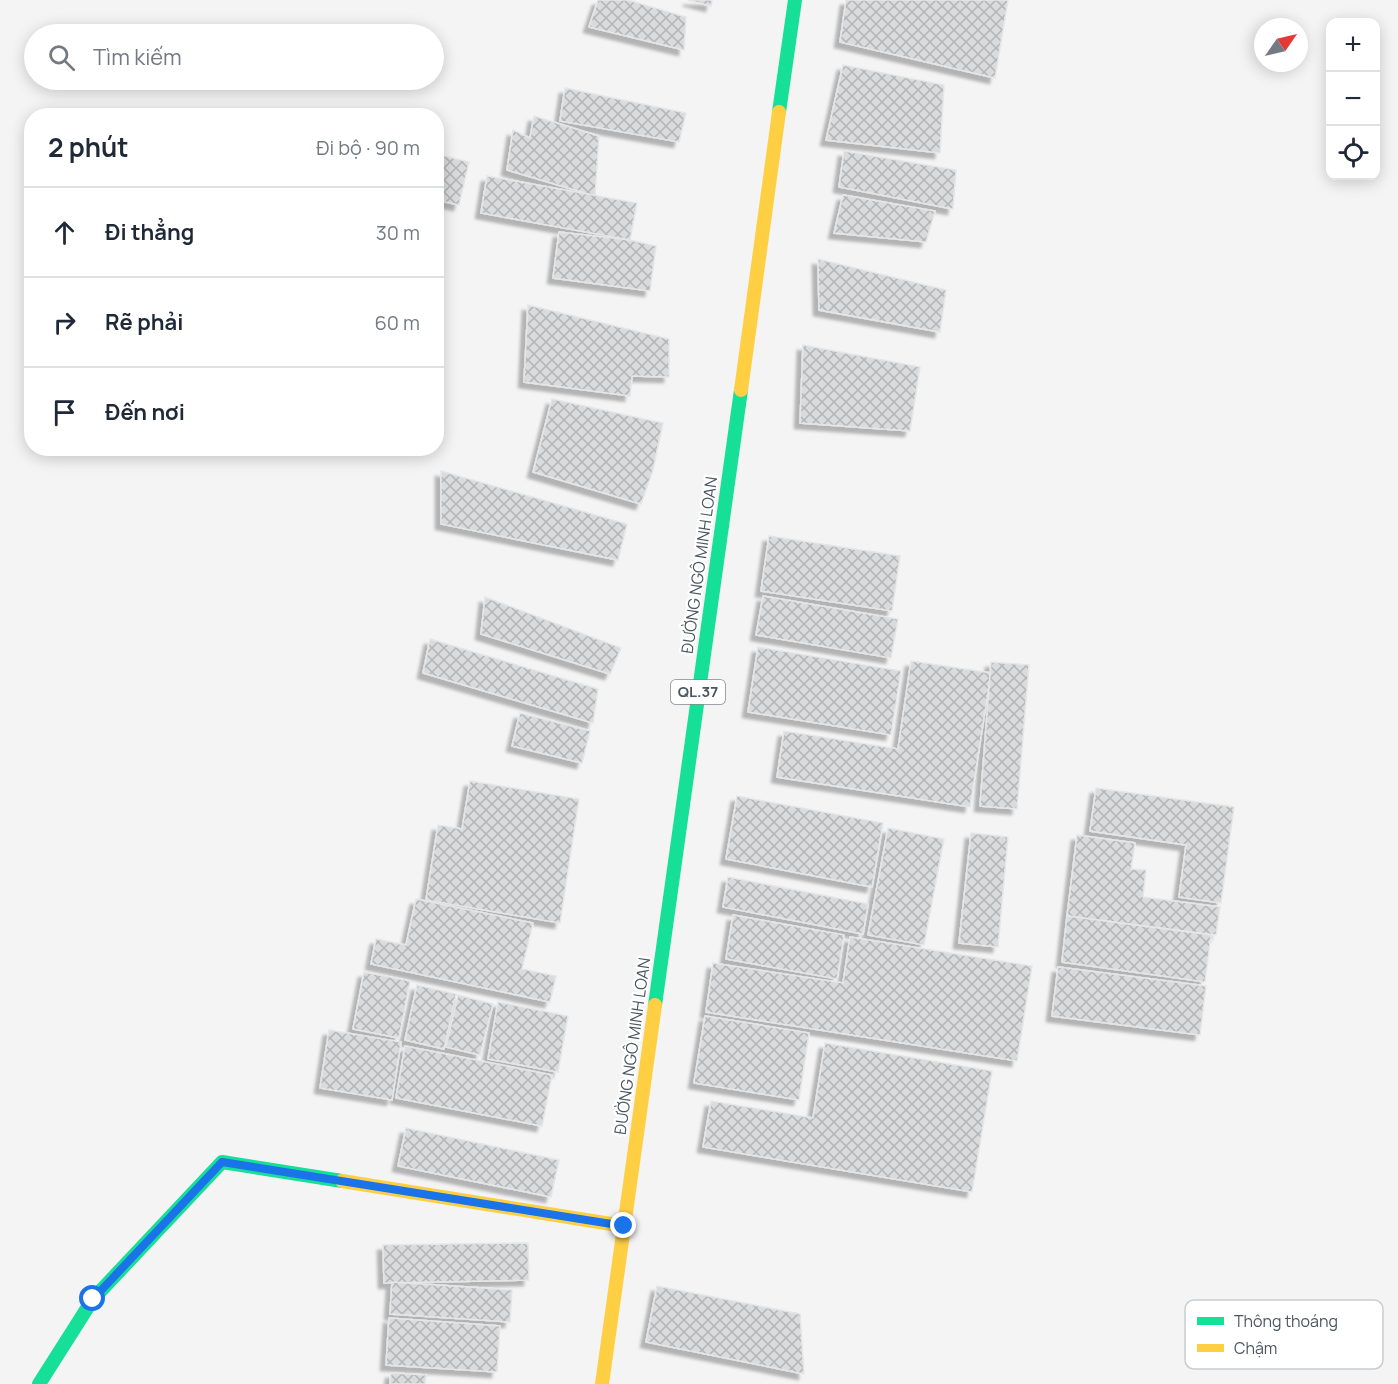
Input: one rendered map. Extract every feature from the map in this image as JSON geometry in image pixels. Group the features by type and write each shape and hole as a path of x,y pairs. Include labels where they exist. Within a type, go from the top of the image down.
{"main road":[{"name":"ĐƯỜNG NGÔ MINH LOAN","path":"602,1384 795,0"},
{"path":"39,1384 93,1299 222,1162 624,1226"}],"building":[{"path":"598,0 628,0 686,17 684,50 589,27"},
{"path":"688,0 712,0 711,6"},
{"path":"846,0 1008,0 995,78 840,42"},
{"path":"843,65 944,85 940,153 826,140"},
{"path":"565,88 686,113 679,142 560,121"},
{"path":"534,116 599,136 595,196 507,170 513,130 530,138"},
{"path":"844,151 956,170 953,209 839,187"},
{"path":"444,156 469,162 459,205 444,202"},
{"path":"487,176 637,203 630,240 481,213"},
{"path":"843,195 935,211 926,242 834,233"},
{"path":"559,232 630,240 656,246 650,291 553,278"},
{"path":"818,259 946,290 940,332 819,310"},
{"path":"528,305 669,339 669,377 632,376 630,396 524,382"},
{"path":"803,345 920,367 910,431 800,423"},
{"path":"552,399 663,423 653,470 641,504 533,472"},
{"path":"441,471 627,524 618,560 441,524"},
{"path":"769,536 900,556 892,611 761,591"},
{"path":"763,596 898,619 891,658 756,635"},
{"path":"485,597 621,648 610,674 481,634"},
{"path":"430,639 598,689 593,723 423,673"},
{"path":"758,647 901,671 891,735 748,712"},
{"path":"911,661 991,673 970,807 777,777 784,731 898,749"},
{"path":"991,662 1029,665 1017,809 980,806"},
{"path":"520,713 590,731 582,763 512,746"},
{"path":"470,781 579,799 560,923 426,900 438,825 462,829"},
{"path":"1096,788 1234,807 1221,903 1179,897 1186,845 1090,831"},
{"path":"737,796 883,823 872,887 726,859"},
{"path":"888,828 944,839 924,945 868,935"},
{"path":"971,833 1008,837 998,947 959,943"},
{"path":"1077,835 1135,843 1131,869 1146,870 1143,897 1220,907 1216,935 1067,916"},
{"path":"728,877 868,904 863,934 723,907"},
{"path":"416,899 533,923 522,969 556,976 550,1002 371,964 376,939 406,945"},
{"path":"733,915 844,935 837,979 726,959"},
{"path":"1067,916 1211,935 1205,982 1062,962"},
{"path":"850,937 1032,966 1017,1061 706,1012 713,963 843,983"},
{"path":"1058,967 1206,986 1200,1035 1052,1016"},
{"path":"364,972 410,981 399,1038 353,1029"},
{"path":"417,985 456,994 444,1049 405,1040"},
{"path":"458,995 493,1004 480,1055 446,1047"},
{"path":"498,1002 568,1016 558,1072 488,1059"},
{"path":"705,1016 809,1033 799,1100 694,1083"},
{"path":"329,1030 401,1042 392,1100 320,1088"},
{"path":"825,1043 992,1071 972,1192 703,1147 711,1101 813,1118"},
{"path":"405,1046 552,1075 542,1126 396,1098"},
{"path":"406,1128 559,1160 551,1197 398,1166"},
{"path":"528,1243 529,1280 384,1283 383,1245"},
{"path":"392,1282 512,1290 510,1322 390,1314"},
{"path":"657,1286 800,1314 804,1374 646,1342"},
{"path":"389,1318 500,1326 497,1372 386,1365"},
{"path":"391,1373 426,1375 425,1384 390,1384"}],"traffic: fast":[{"path":"779,112 795,0"},
{"path":"655,1005 741,390"},
{"path":"39,1384 93,1299 222,1162 342,1181"}],"traffic: slow":[{"path":"741,390 779,112"},
{"path":"602,1384 655,1005"},
{"path":"342,1181 624,1226"}],"route":[{"path":"93,1299 222,1162 624,1226"}]}
